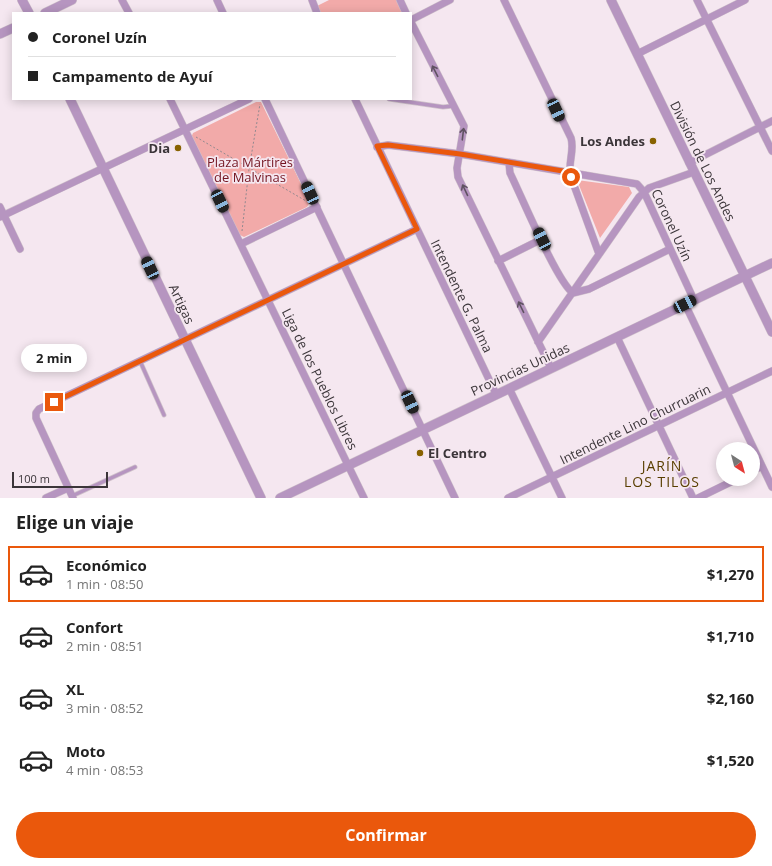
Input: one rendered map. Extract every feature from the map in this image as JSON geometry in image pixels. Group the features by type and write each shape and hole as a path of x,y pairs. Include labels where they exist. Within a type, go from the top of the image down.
{"street":[{"path":"22,0 28,12"},
{"path":"47,12 72,0"},
{"path":"122,0 128,12"},
{"path":"216,0 222,12"},
{"path":"312,0 317,12"},
{"path":"400,0 406,12"},
{"path":"412,20 450,0"},
{"path":"504,0 571,138 573,151 569,172 599,254"},
{"name":"División de Los Andes","path":"611,0 772,332"},
{"path":"697,0 772,151"},
{"path":"637,54 745,0"},
{"path":"412,23 464,126 457,174 551,368"},
{"path":"0,34 12,28"},
{"name":"Artigas","path":"70,100 261,498"},
{"name":"Liga de los Pueblos Libres","path":"170,100 364,498"},
{"path":"2,216 247,100"},
{"path":"265,100 455,498"},
{"name":"Intendente G. Palma","path":"355,100 496,394"},
{"path":"689,163 772,121"},
{"name":"Coronel Uzín","path":"377,146 388,145 460,154 635,183 640,186 644,192 694,300"},
{"path":"509,163 510,173 565,286 573,293"},
{"path":"538,342 644,192 656,185 694,172"},
{"path":"0,207 2,216 20,249"},
{"path":"240,244 317,207"},
{"path":"73,497 36,418 36,413 39,409 417,229"},
{"path":"498,261 542,239"},
{"path":"573,293 589,289 670,250"},
{"name":"Provincias Unidas","path":"280,498 772,263"},
{"path":"685,304 772,487"},
{"path":"617,337 693,498"},
{"name":"Intendente Lino Churruarin","path":"508,498 772,370"},
{"path":"509,388 562,498"},
{"path":"698,498 723,486"},
{"path":"46,498 68,488"}],"lane":[{"path":"396,100 443,107 453,106"},
{"path":"140,361 164,415"},
{"path":"73,497 135,467"}],"path":[{"path":"240,244 249,169 260,100"},
{"path":"184,129 249,169 317,207"}],"green space":[{"path":"329,0 397,0 403,12 320,12 317,6"},
{"name":"Plaza Mártires de Malvinas","path":"256,102 261,102 310,202 307,207 244,237 238,234 191,138 193,133"},
{"path":"577,180 629,187 632,193 600,238"}],"place":[{"name":"Los Andes","path":"653,141"},
{"name":"Dia","path":"178,148"},
{"name":"El Centro","path":"420,453"}],"district":[{"name":"JARÍN LOS TILOS","path":"662,474"}],"route":[{"path":"54,402 417,229 377,146 388,145 460,154 569,172 571,177"}]}
